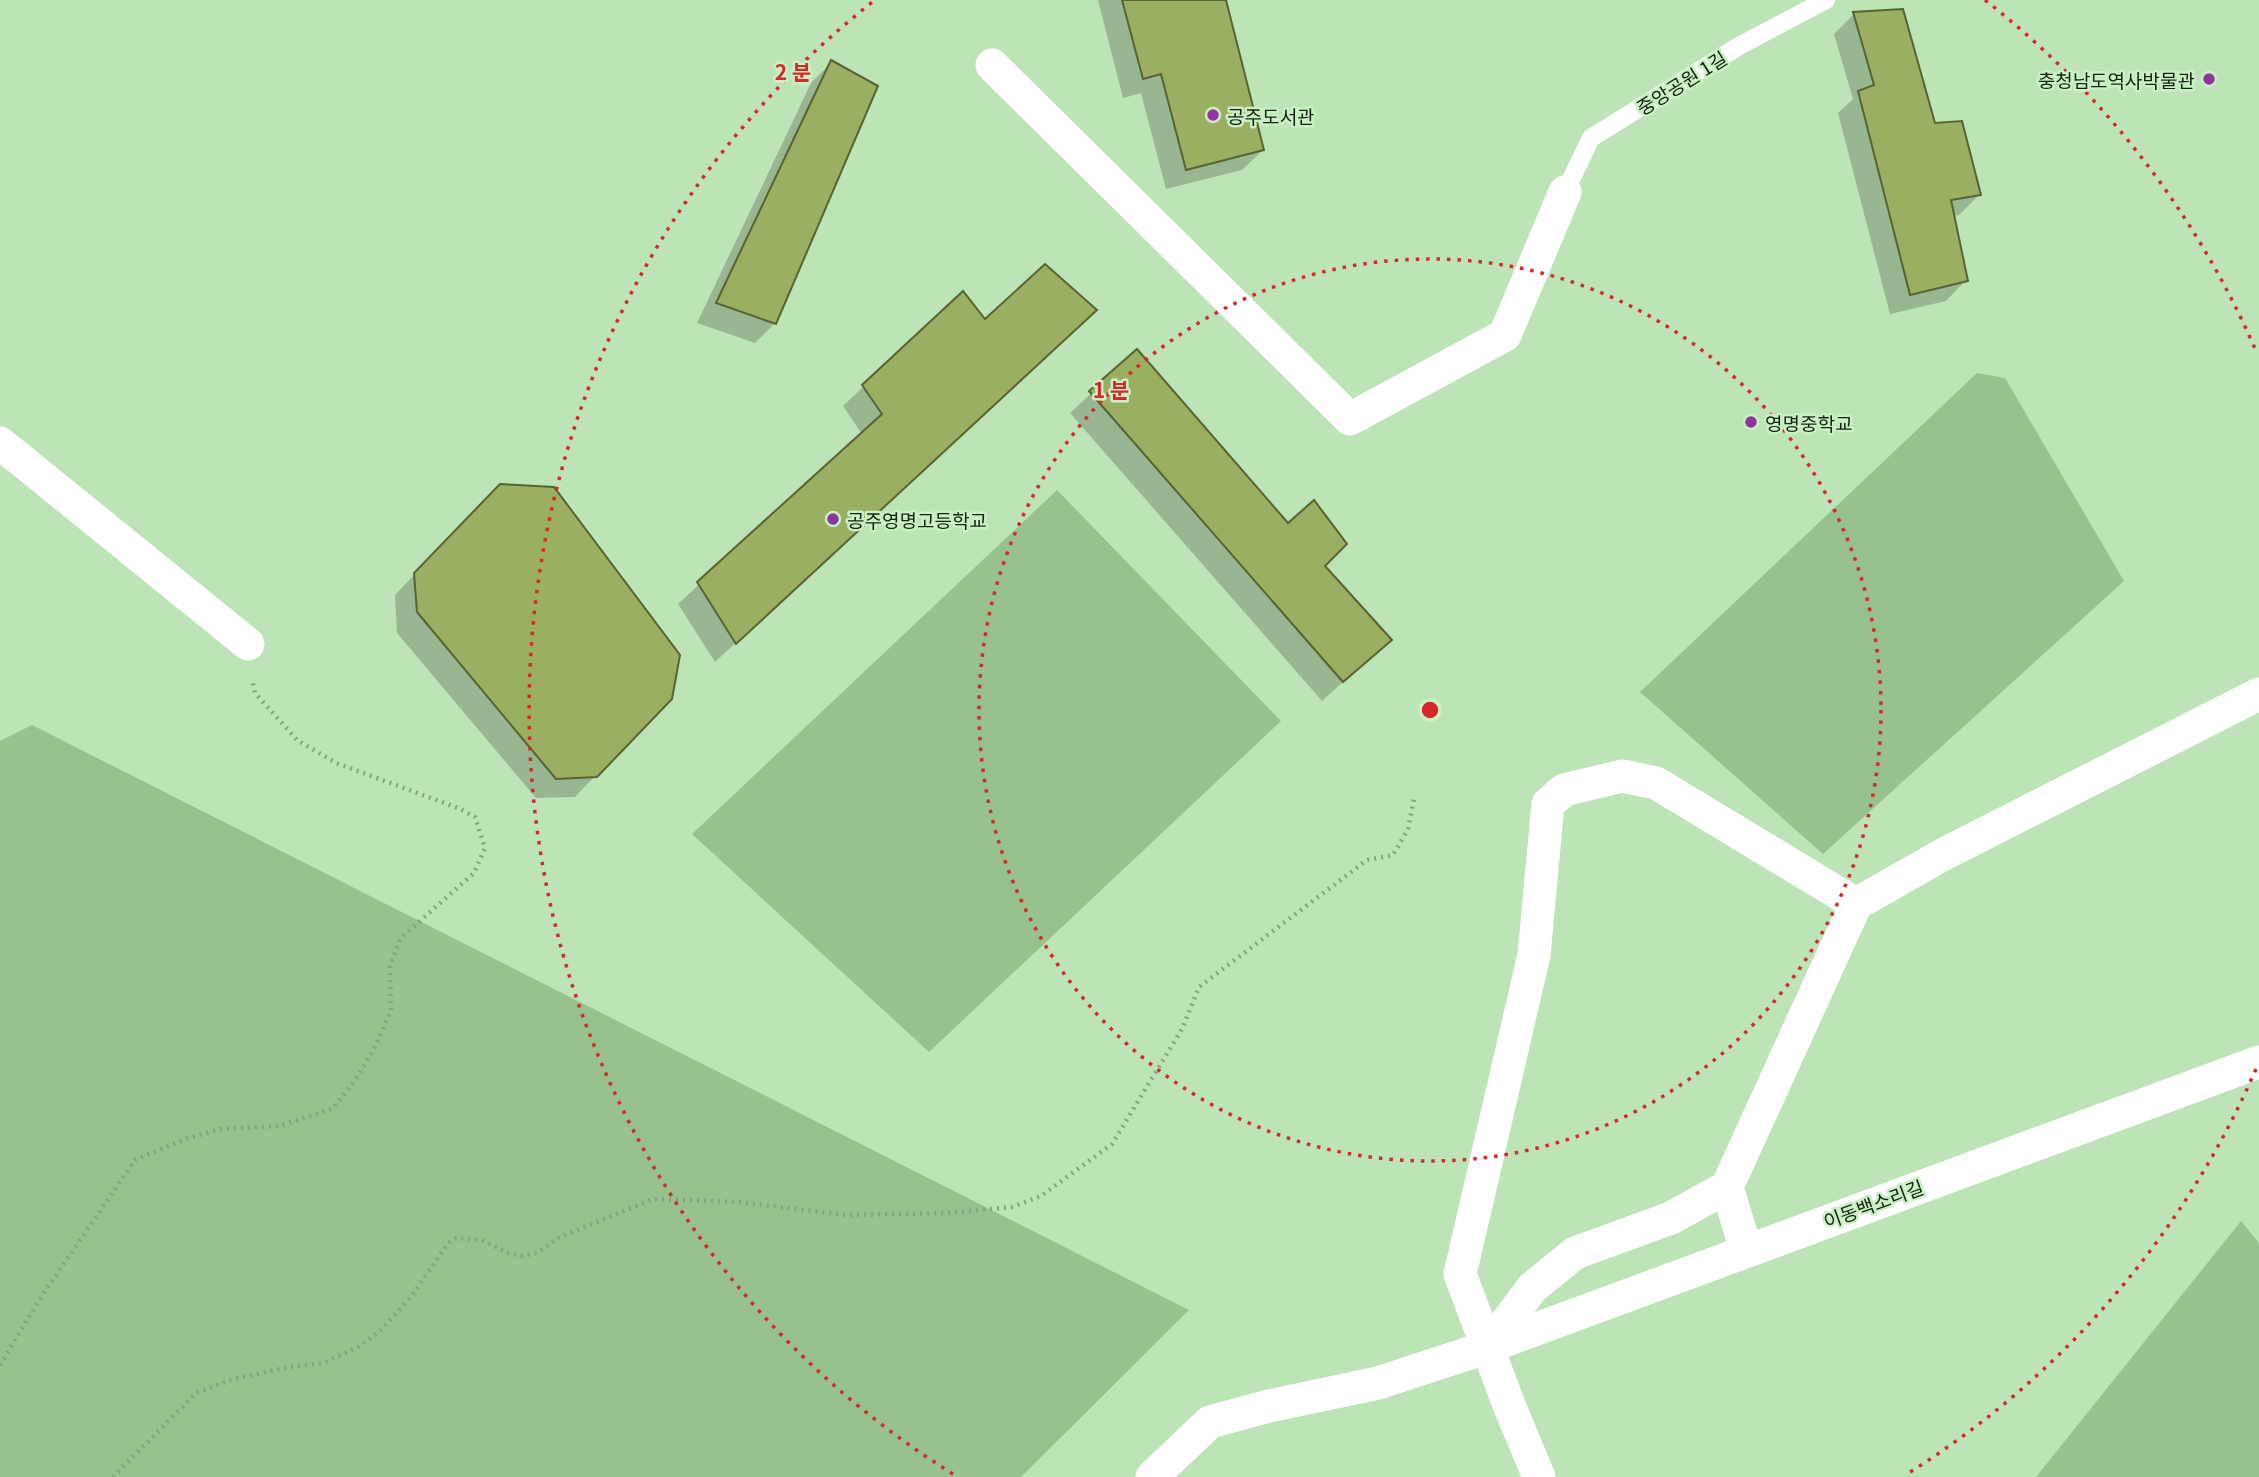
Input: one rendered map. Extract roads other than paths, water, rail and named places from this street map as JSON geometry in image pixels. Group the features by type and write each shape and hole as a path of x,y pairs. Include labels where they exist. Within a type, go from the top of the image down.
{"street":[{"path":"992,65 1350,419 1505,335 1565,192"},
{"path":"0,443 248,644"},
{"path":"1488,1347 1532,1288 1575,1253 1671,1218 1727,1187 1856,904 1944,854 2259,694"},
{"path":"1539,1477 1460,1274 1534,955 1548,804 1564,790 1622,776 1656,783 1856,904"},
{"name":"이동백소리길","path":"1152,1477 1210,1422 1269,1406 1378,1383 1488,1347 2259,1062"},
{"path":"1727,1187 1746,1250"}],"lane":[{"name":"중앙공원 1길","path":"1565,192 1591,138 1739,46 1826,0"}],"place":[{"name":"충청남도역사박물관","path":"2209,79"},
{"name":"공주도서관","path":"1213,115"},
{"name":"영명중학교","path":"1751,422"},
{"name":"공주영명고등학교","path":"833,519"}]}
